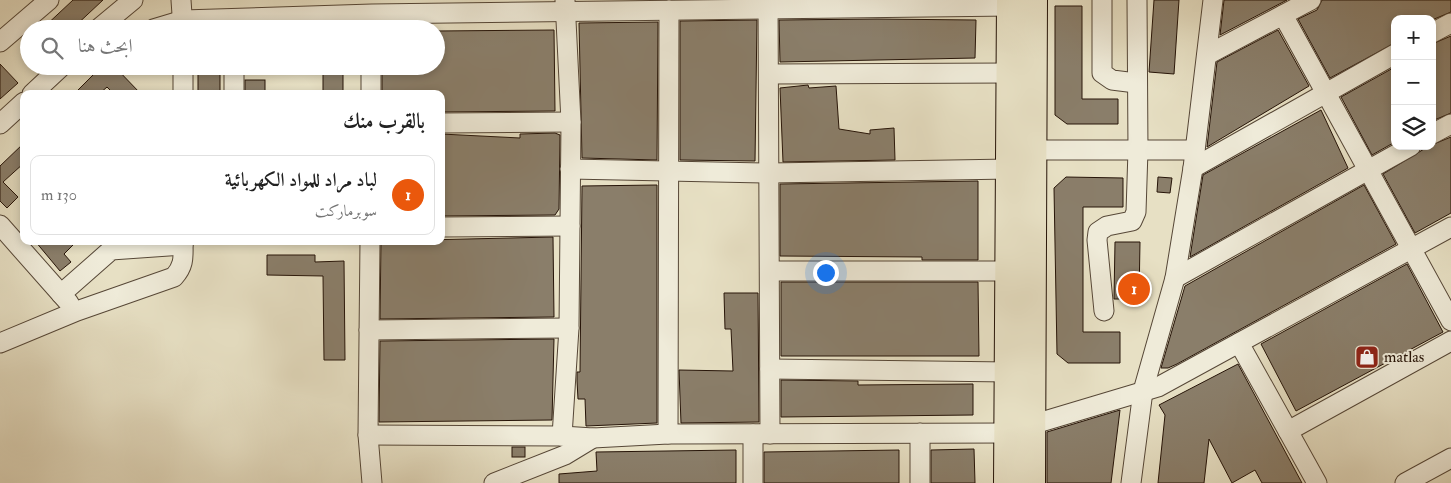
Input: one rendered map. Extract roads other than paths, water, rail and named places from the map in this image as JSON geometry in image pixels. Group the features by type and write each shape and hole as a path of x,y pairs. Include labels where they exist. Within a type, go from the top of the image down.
{"main road":[{"path":"1019,2 1011,73 1009,372 1031,483"},
{"path":"1008,483 1020,429 1032,150 1019,2"}],"street":[{"path":"26,20 49,0"},
{"path":"109,20 133,0"},
{"path":"181,0 183,20"},
{"path":"1102,0 1102,73 1112,80 1136,83"},
{"path":"1104,311 1096,240 1098,232 1107,226 1132,221 1135,218 1138,150 1136,83 1137,0"},
{"path":"1132,482 1143,391 1175,278 1194,159 1213,0"},
{"path":"1206,55 1311,0"},
{"path":"290,20 372,14 565,6 669,10 768,4 1019,2"},
{"path":"753,483 770,369 768,4"},
{"path":"562,436 569,328 571,122 565,6"},
{"path":"668,434 669,10"},
{"path":"1283,15 1451,321"},
{"path":"1436,31 1451,23"},
{"path":"0,42 20,25"},
{"path":"1032,150 1138,150 1194,159 1326,92 1391,56"},
{"path":"769,74 1011,73"},
{"path":"36,90 52,75"},
{"path":"183,75 183,90"},
{"path":"234,75 234,90"},
{"path":"371,75 371,90"},
{"path":"0,124 20,106"},
{"path":"445,123 571,122"},
{"path":"1436,132 1451,124"},
{"path":"1175,278 1404,150"},
{"path":"570,169 770,172 1010,169"},
{"path":"0,225 77,311"},
{"path":"445,227 570,226"},
{"path":"368,435 562,436 593,438 668,434 920,433 1020,429 1158,387 1451,228"},
{"path":"61,294 107,246 132,245"},
{"path":"0,343 77,311 174,277 181,269 184,261 183,245"},
{"path":"370,245 368,435 372,483"},
{"path":"770,271 1010,271"},
{"path":"369,330 569,328"},
{"path":"1288,431 1451,341"},
{"path":"1239,343 1316,483"},
{"path":"770,369 1009,372"},
{"path":"920,433 920,483"},
{"path":"494,483 565,455 593,438"},
{"path":"1405,483 1451,458"}],"place":[{"name":"لباد مراد للمواد الكهربائية","path":"1134,289"},
{"name":"matlas","path":"1367,357"}]}
